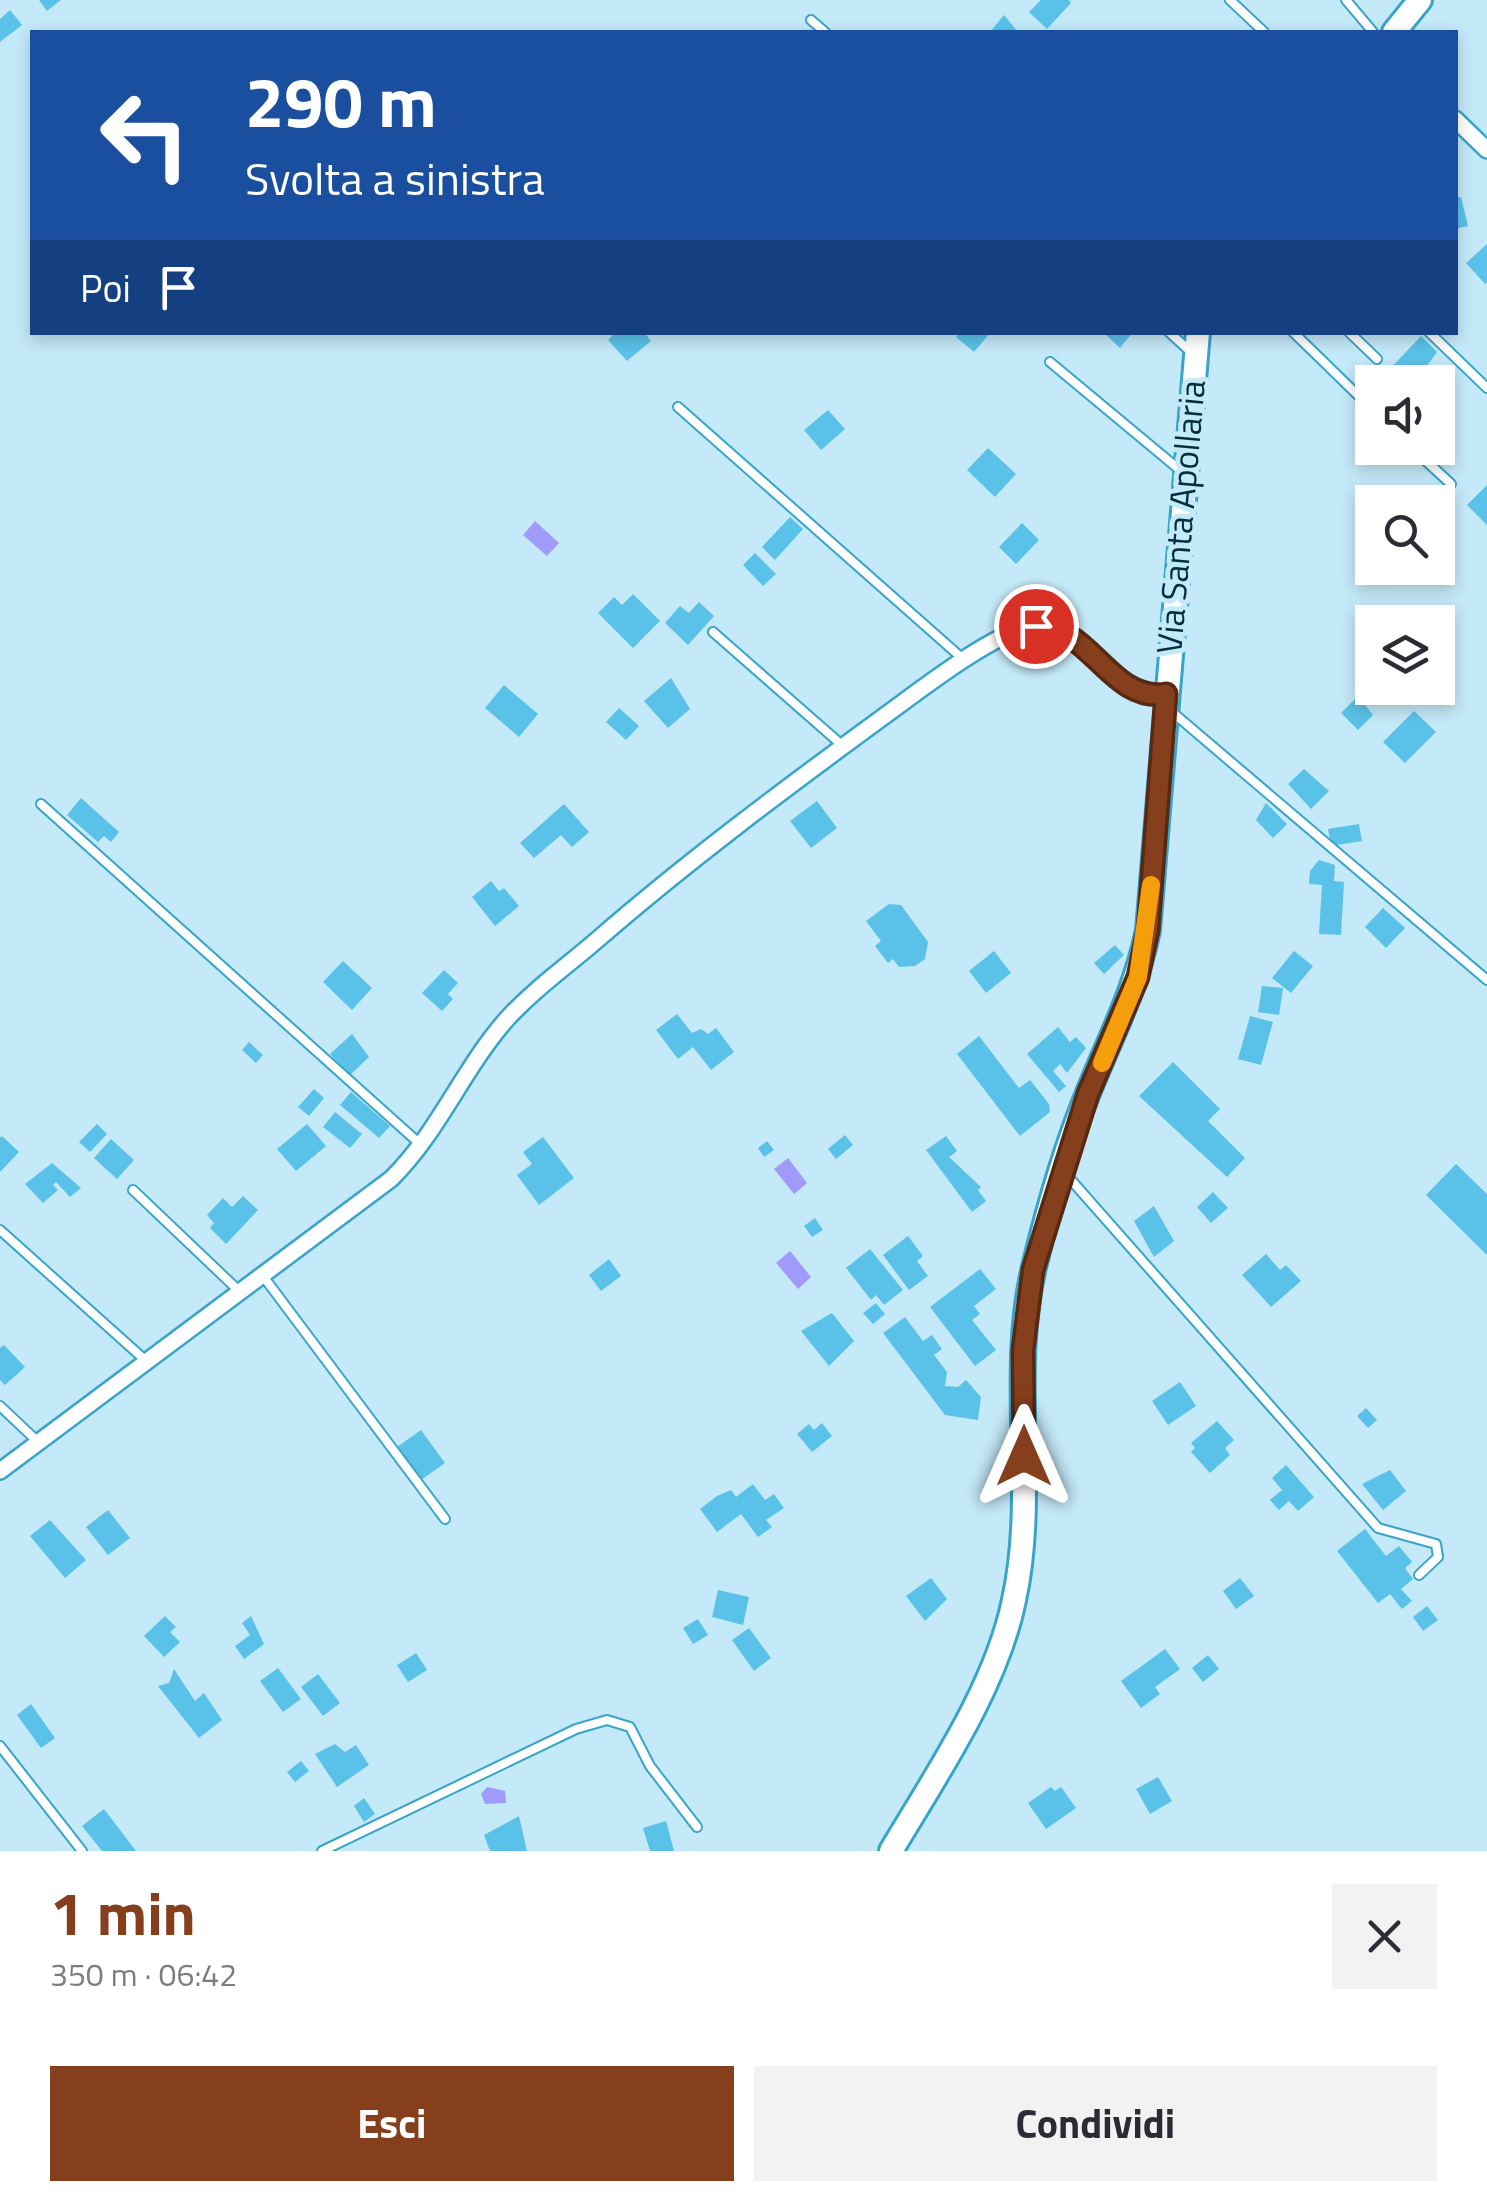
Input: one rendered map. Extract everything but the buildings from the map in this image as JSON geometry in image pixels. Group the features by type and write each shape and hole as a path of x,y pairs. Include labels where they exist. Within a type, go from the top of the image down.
{"street":[{"path":"1395,30 1414,3"},
{"path":"1458,121 1487,150"},
{"name":"Via Santa Apollaria","path":"891,1851 972,1716 1014,1601 1023,1514 1023,1350 1033,1270 1088,1094 1138,977 1148,930 1197,344"},
{"path":"1,1468 390,1179 420,1144 491,1040 522,1004 644,898 843,746 965,661 1017,631 1049,626 1068,635 1137,693 1165,700"}],"lane":[{"path":"1230,0 1262,30"},
{"path":"1346,0 1370,30"},
{"path":"811,20 823,30"},
{"path":"1296,335 1355,392"},
{"path":"1352,335 1377,359"},
{"path":"1432,335 1487,388"},
{"path":"1050,362 1184,473"},
{"path":"678,407 965,661"},
{"path":"1430,465 1451,484"},
{"path":"713,632 843,746"},
{"path":"1165,700 1487,980"},
{"path":"41,804 420,1144"},
{"path":"1062,1170 1378,1528 1436,1544 1438,1557 1419,1575"},
{"path":"133,1190 240,1292"},
{"path":"0,1230 145,1360"},
{"path":"263,1276 444,1519"},
{"path":"0,1406 38,1442"},
{"path":"322,1851 576,1729 607,1720 630,1728 650,1766 697,1827"},
{"path":"0,1746 82,1851"}],"shaded area":[{"path":"535,521 559,543 547,556 523,535"},
{"path":"788,1158 807,1183 794,1194 774,1169"},
{"path":"790,1251 811,1277 798,1289 776,1263"},
{"path":"487,1787 505,1791 506,1803 485,1804 481,1794"}],"slow traffic":[{"path":"1102,1063 1138,977 1148,930 1151,885"}],"route":[{"path":"1024,1456 1023,1350 1033,1270 1088,1094 1138,977 1148,930 1166,694 1137,693 1060,629 1036,626"}]}
